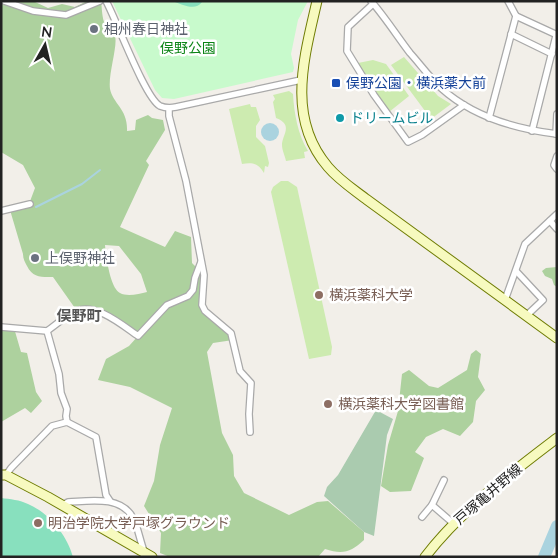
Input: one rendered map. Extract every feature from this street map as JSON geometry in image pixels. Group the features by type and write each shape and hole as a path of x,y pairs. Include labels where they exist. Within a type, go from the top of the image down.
{"street":[{"path":"4,1 33,11 66,15 100,1"},
{"path":"106,1 146,87 160,106 169,108 301,80"},
{"path":"317,1 301,80 301,101 306,127 315,147 330,170 366,199 557,338"},
{"path":"508,1 516,16 555,34 556,43 532,131"},
{"path":"464,105 422,135 408,142 374,95 347,51 348,27 372,3 410,53 441,87 476,113 532,131 556,134 557,114"},
{"path":"489,118 516,16"},
{"path":"511,34 552,54"},
{"path":"169,108 169,116 186,181 204,275 202,306 205,311 231,333 240,371 252,382 249,414 250,432"},
{"path":"557,156 554,165 557,169"},
{"path":"1,211 30,204"},
{"path":"505,300 526,244 557,214"},
{"path":"550,221 557,229"},
{"path":"1,327 47,331 77,311 89,310 101,313 138,336 167,304 188,296 192,290 201,262"},
{"path":"516,271 543,300 526,316"},
{"path":"47,331 59,374 60,393 68,408 67,422"},
{"path":"67,422 96,437 106,496 133,517 147,556 63,506 4,475 52,426 67,422"},
{"name":"戸塚亀井野線","path":"425,557 441,536 500,481 557,438"},
{"path":"422,517 432,505 444,480"},
{"path":"63,506 68,502 110,501"},
{"path":"432,505 454,524"}],"green space":[{"path":"1,1 33,1 48,8 62,4 75,7 87,1 101,1 104,22 114,34 116,41 110,76 110,89 123,112 127,123 127,131 135,130 136,120 148,115 152,118 163,120 165,130 146,161 149,165 120,227 165,247 175,231 191,237 192,263 204,275 202,306 221,323 233,340 213,343 207,352 222,433 233,455 234,476 244,493 289,515 317,502 328,501 364,532 364,540 351,550 337,552 325,549 318,557 170,557 160,553 161,533 144,506 154,481 160,445 172,408 130,387 98,380 106,359 129,346 138,336 101,313 77,311 53,277 38,276 29,270 10,210 29,204 35,188 23,165 1,152","holes":["105,245 119,246 141,274 147,292 126,295 117,290 109,271"]},
{"name":"俣野公園","path":"112,1 308,1 298,20 291,54 293,72 174,99 162,98 155,90"},
{"path":"172,1 206,1 192,7"},
{"path":"404,57 438,96 451,104 431,119 391,65"},
{"path":"373,60 386,64 409,96 389,112 358,63"},
{"path":"289,91 293,94 297,124 308,151 304,152 305,158 286,161 282,149 282,141 286,127 285,124 276,118 273,95"},
{"path":"250,104 251,107 256,107 260,120 256,126 256,137 265,146 269,163 268,167 265,166 264,173 254,164 242,164 229,109"},
{"path":"281,181 288,181 297,187 332,347 331,355 309,359 271,192 273,187"},
{"path":"557,267 557,287 552,279 545,276 542,271 546,268"},
{"path":"1,327 14,328 21,352 27,353 36,392 42,401 31,413 25,408 1,422"},
{"path":"476,350 481,354 478,377 485,390 476,401 473,422 460,436 443,429 426,437 415,452 424,458 411,491 390,492 381,486 388,445 398,411 402,374 409,370 429,386 438,388 467,370 471,354"},
{"path":"376,410 393,419 387,435 374,536 364,532 324,496 327,487 338,475"},
{"name":"明治学院大学戸塚グラウンド","path":"1,498 25,503 43,513 62,533 73,557 1,557"}],"water":[{"path":"266,123 274,123 279,128 277,139 266,141 261,136 261,128"}],"waterway":[{"path":"36,207 82,184 100,170"},
{"path":"544,557 557,526"}],"place":[{"name":"相州春日神社","path":"94,29"},
{"name":"俣野公園・横浜薬大前","path":"336,83"},
{"name":"ドリームビル","path":"340,118"},
{"name":"上俣野神社","path":"35,258"},
{"name":"横浜薬科大学","path":"319,295"},
{"name":"横浜薬科大学図書館","path":"328,404"},
{"name":"明治学院大学戸塚グラウンド","path":"38,523"}],"district":[{"name":"俣野町","path":"79,316"}]}
